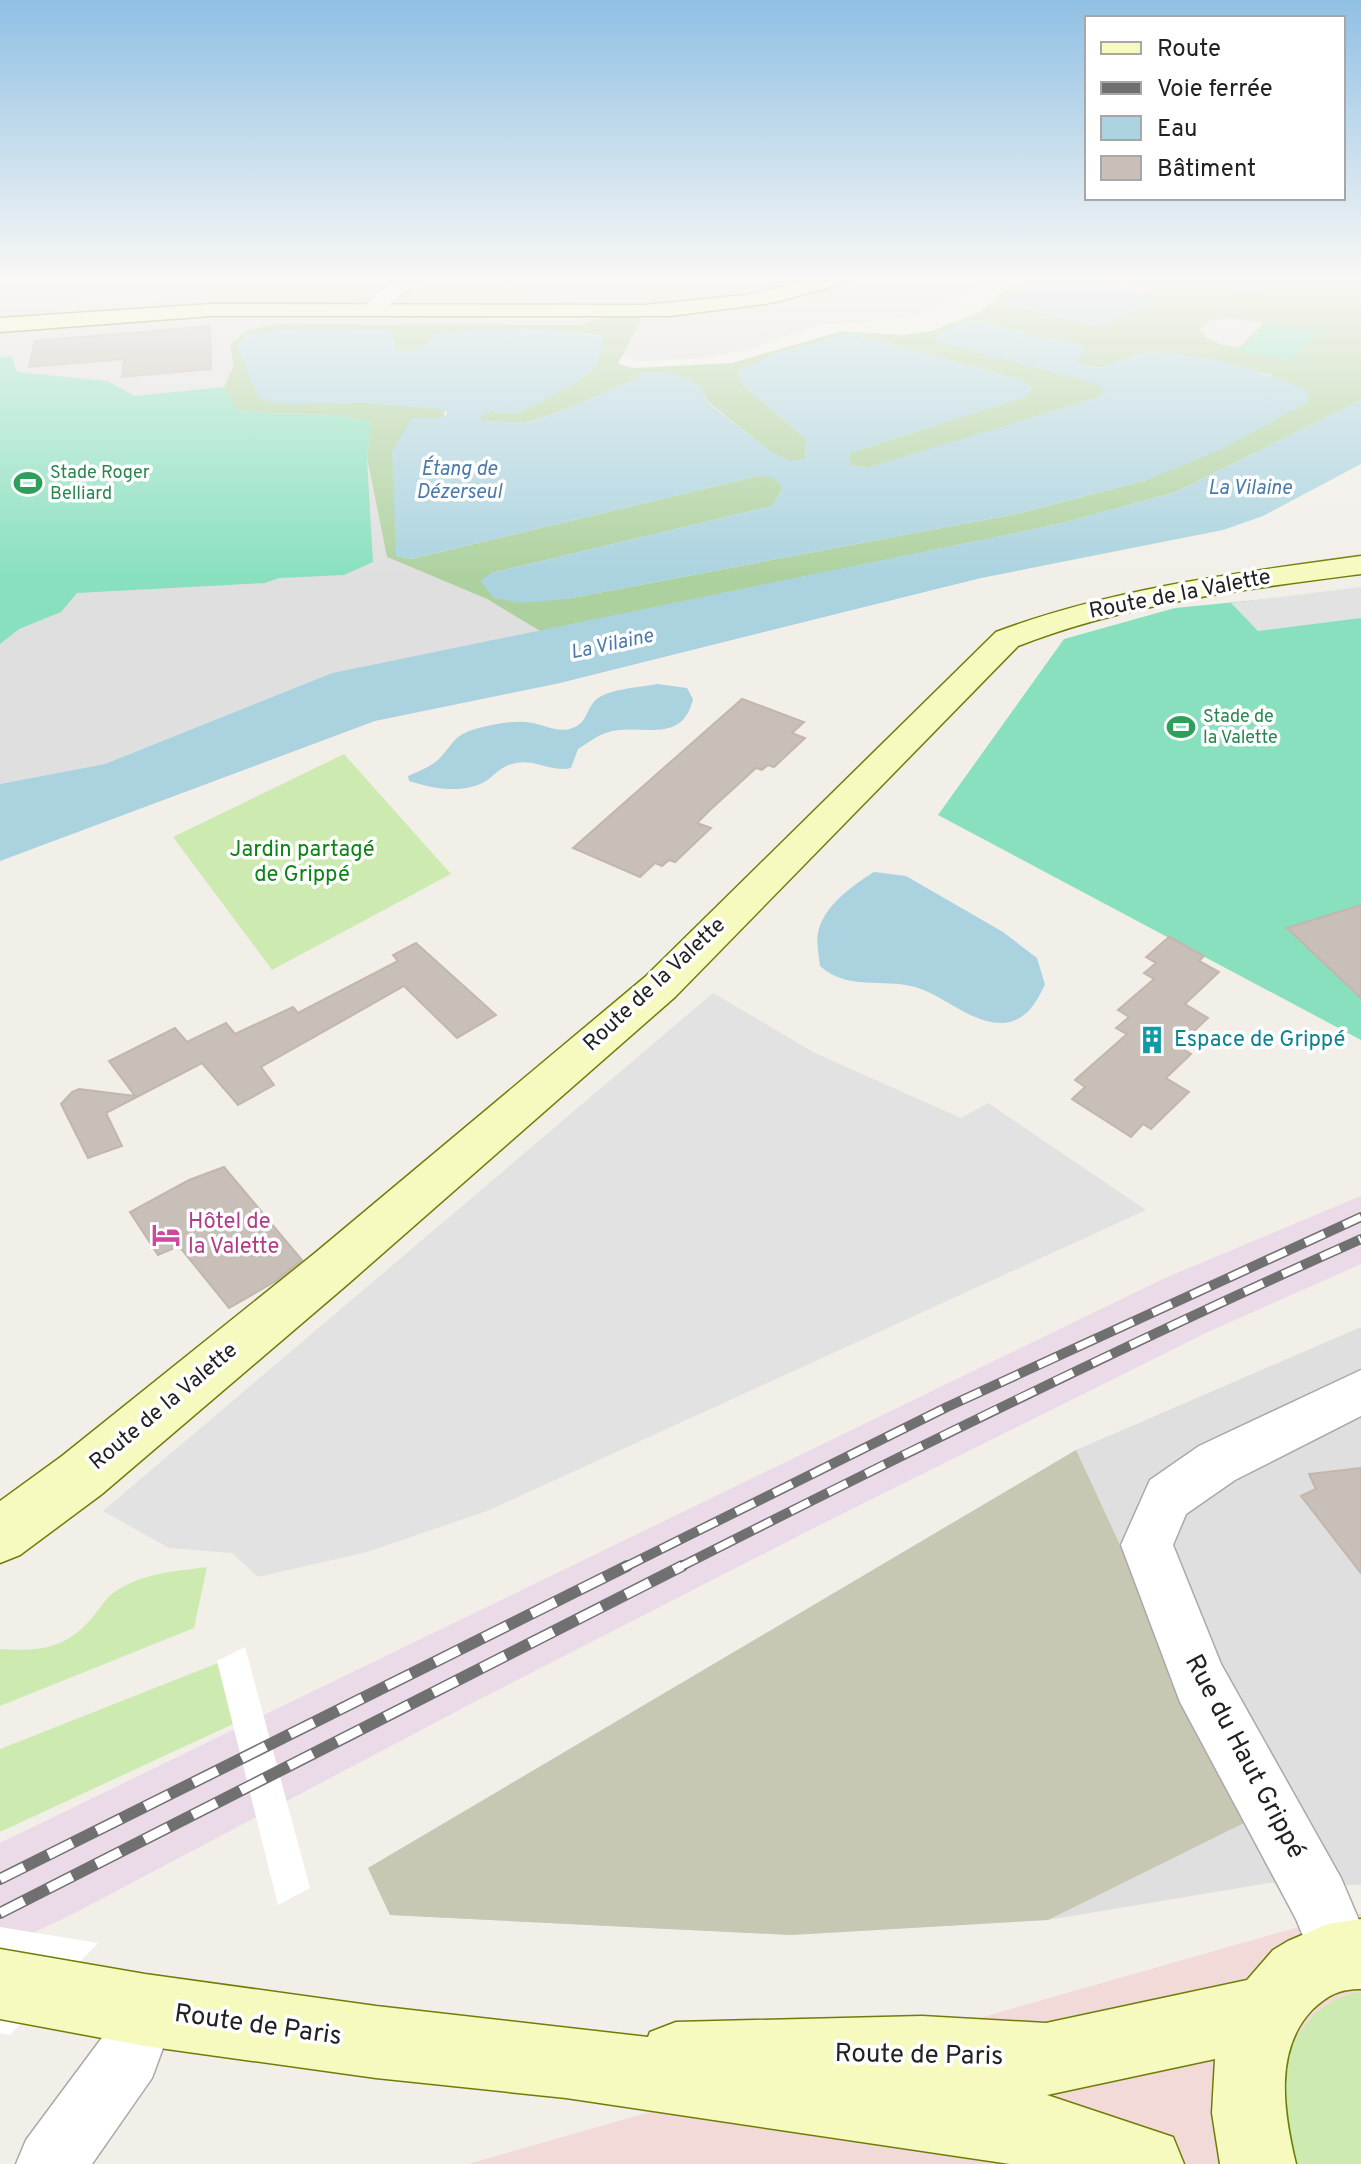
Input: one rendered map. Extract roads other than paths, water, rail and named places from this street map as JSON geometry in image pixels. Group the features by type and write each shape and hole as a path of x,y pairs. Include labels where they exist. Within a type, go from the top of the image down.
{"street":[{"name":"Route de la Valette","path":"0,1535 82,1475 272,1318 660,987 1007,639 1045,623 1135,601 1213,585 1361,565"},
{"name":"Rue du Haut Grippé","path":"1351,1953 1200,1682 1147,1545 1168,1497 1217,1463 1361,1392"},
{"path":"1258,2164 1248,2106 1249,2071 1255,2039 1266,2012 1284,1987 1306,1968 1351,1953"},
{"name":"Route de Paris","path":"0,1984 141,2023 376,2042 566,2062 1046,2132 1146,2164"},
{"name":"Route de Paris","path":"566,2062 922,2052 1046,2059 1266,2012"},
{"path":"50,2164 129,2055 141,2023"}],"water":[{"name":"Étang de Dézerseul","path":"249,376 585,376 520,413 491,412 480,416 483,421 525,423 565,410 639,376 677,376 700,385 708,403 771,452 790,461 805,459 806,439 743,385 740,376 1006,376 1021,380 1032,388 1025,397 850,453 850,465 867,468 1099,397 1106,391 1097,384 1067,376 1271,376 1308,391 1308,402 1222,449 1147,480 1020,513 566,599 520,603 494,598 480,581 491,573 772,506 783,488 773,477 758,476 411,559 396,556 392,452 412,418 441,418 447,414 446,410 366,403 283,404 258,398"},
{"name":"La Vilaine","path":"1361,400 1361,464 1263,516 1223,530 981,578 560,683 375,721 0,861 0,784 105,764 332,673 1059,524 1176,492"},
{"path":"657,684 687,688 693,699 679,723 656,730 618,730 602,734 578,749 571,768 516,763 504,767 480,784 460,789 409,781 408,776 436,761 466,732 514,722 569,729 581,722 593,703 605,694"},
{"path":"874,872 906,876 1003,932 1037,958 1045,985 1028,1011 1013,1021 988,1021 915,987 842,979 820,966 817,937 826,914 848,890"}],"railway":[{"path":"623,1568 947,1407 1361,1217"},
{"path":"678,1568 1017,1399 1361,1239"},
{"path":"0,1879 627,1566"},
{"path":"0,1913 682,1566"}],"place":[{"name":"Stade Roger Belliard","path":"28,483"},
{"name":"Stade de la Valette","path":"1181,727"},
{"name":"Espace de Grippé","path":"1152,1040"},
{"name":"Hôtel de la Valette","path":"166,1235"}],"park label":[{"name":"Jardin partagé de Grippé","path":"302,862"}]}
